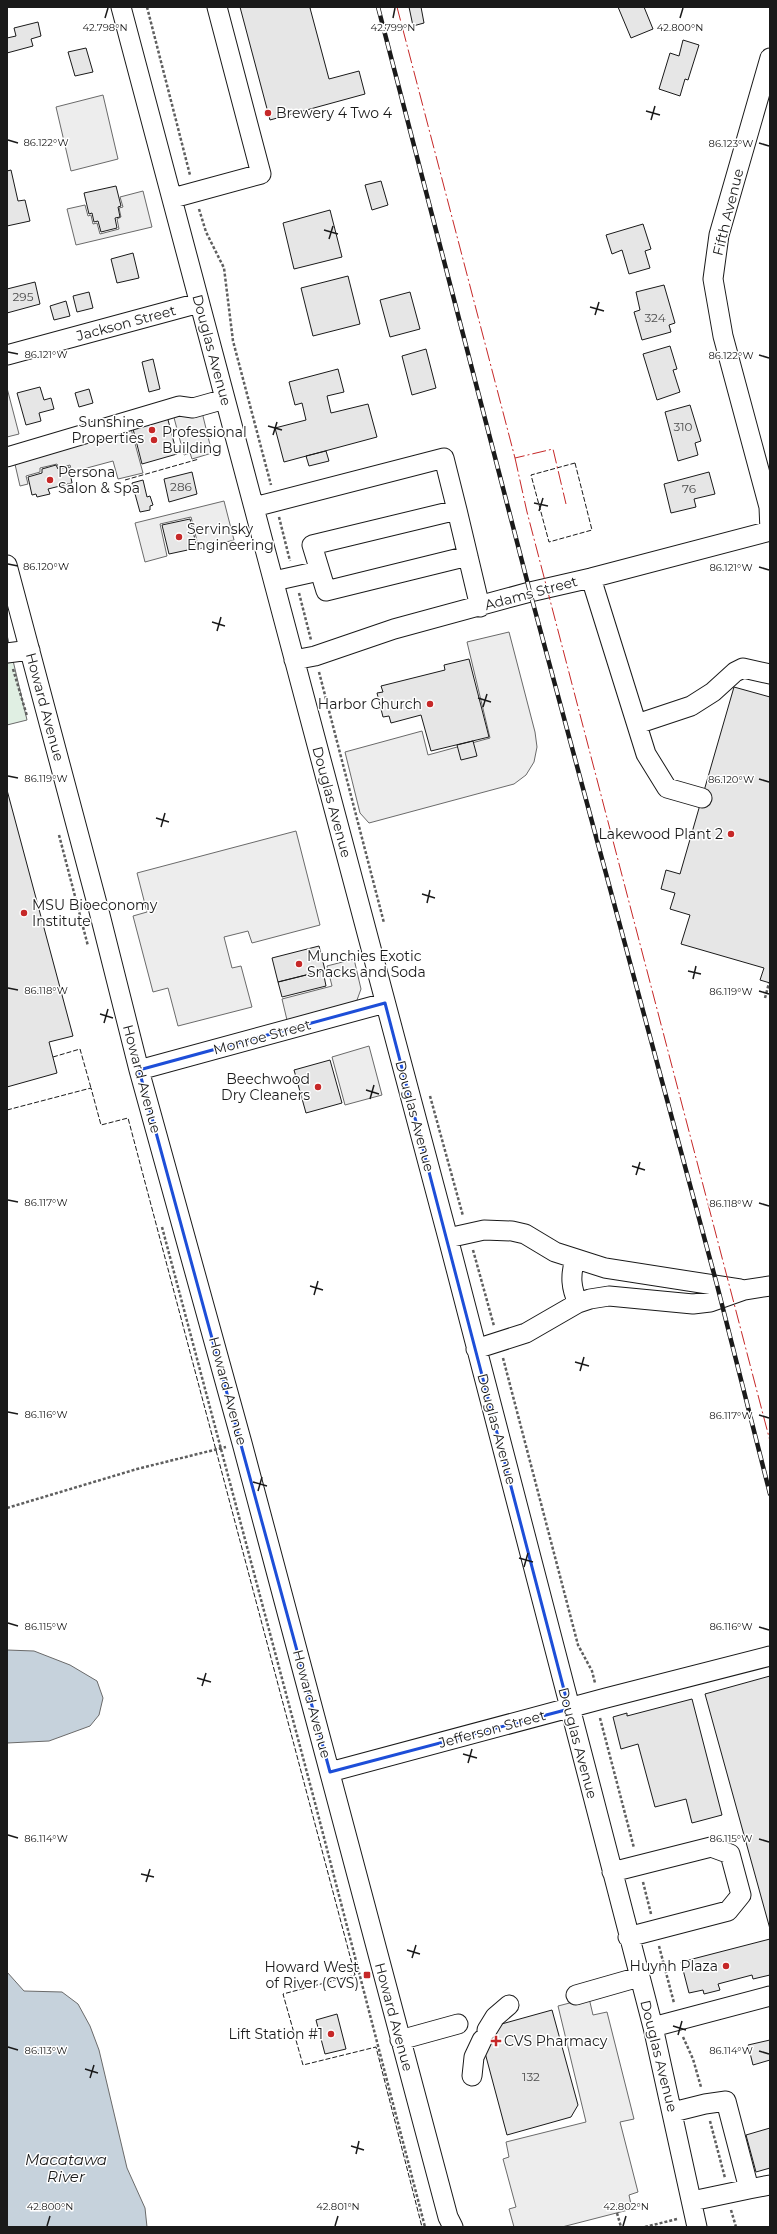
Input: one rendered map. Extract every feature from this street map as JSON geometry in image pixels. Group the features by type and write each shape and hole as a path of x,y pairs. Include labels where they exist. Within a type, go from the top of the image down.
{"street":[{"name":"Douglas Avenue","path":"121,7 173,198 199,303 448,1238 628,1938 653,2027 673,2112 697,2227"},
{"path":"173,198 262,174 217,7"},
{"name":"Fifth Avenue","path":"770,58 719,235 713,279 723,336 769,507 770,531"},
{"name":"Jackson Street","path":"7,356 199,303"},
{"path":"7,457 179,406 194,408 225,399"},
{"path":"254,507 275,503 444,458 480,607"},
{"path":"457,510 312,545 326,591 468,556"},
{"name":"Adams Street","path":"294,660 315,656 394,629 480,607 530,592 591,578 770,531"},
{"name":"Howard Avenue","path":"7,565 97,903 139,1070 242,1443 450,2224"},
{"path":"274,581 320,571"},
{"path":"591,578 646,754 667,788 702,798"},
{"path":"8,654 30,650"},
{"path":"637,724 691,706 713,692 735,672 743,668 770,674"},
{"name":"Monroe Street","path":"139,1070 385,1003"},
{"path":"448,1238 484,1230 512,1231 524,1234 555,1252 605,1268 744,1290"},
{"path":"574,1259 571,1271 571,1284 578,1303"},
{"path":"476,1350 526,1333 578,1303 609,1296 693,1304 710,1302 744,1290 770,1286"},
{"name":"Jefferson Street","path":"330,1772 770,1656"},
{"path":"612,1872 711,1846 730,1854 741,1896 728,1911 628,1938"},
{"path":"576,1995 639,1977"},
{"path":"653,2027 770,1996"},
{"path":"472,2076 474,2057 485,2035 495,2017 509,2005"},
{"path":"400,2040 458,2024"},
{"path":"673,2112 726,2101 749,2189"},
{"path":"692,2201 770,2185"}],"path":[{"path":"147,7 194,192 206,232 224,268 232,341 295,577 386,931"},
{"path":"8,654 28,719"},
{"path":"57,829 89,951"},
{"path":"765,998 769,983"},
{"path":"429,1091 464,1218"},
{"path":"160,1221 316,1806 425,2227"},
{"path":"473,1252 494,1327"},
{"path":"503,1358 578,1645 592,1671 595,1685"},
{"path":"7,1508 138,1469 242,1443"},
{"path":"601,1724 635,1854"},
{"path":"642,1878 653,1922"},
{"path":"660,1946 675,2006"},
{"path":"682,2034 693,2059 701,2088"},
{"path":"709,2115 724,2175"},
{"path":"731,2208 736,2227"},
{"path":"618,2213 621,2227"}],"highlighted area":[{"path":"385,1003 569,1709 330,1772 139,1070"}],"green space":[{"path":"7,635 27,720 7,725"}],"shaded area":[{"path":"103,95 118,159 71,171 56,107"},
{"path":"143,191 152,227 76,245 67,209 85,205 88,216 91,215 93,224 97,223 100,234 119,229 117,219 121,217 119,208 123,207 120,197"},
{"path":"7,388 19,434 7,437"},
{"path":"201,408 212,453 192,459 190,453 184,455 173,414"},
{"path":"130,425 143,473 118,479 113,461 72,472 70,465 59,468 57,464 40,468 40,472 26,476 28,484 20,486 14,460"},
{"path":"224,501 234,540 199,549 191,517 160,524 167,556 145,562 135,523"},
{"path":"509,632 535,732 537,747 534,762 526,775 514,784 369,823 360,813 345,752 422,731 428,755 490,738 467,642"},
{"path":"296,831 320,925 252,943 248,931 224,937 232,968 241,966 252,1007 178,1026 168,988 153,992 133,916 147,912 137,873"},
{"path":"354,959 361,989 355,1002 287,1020 282,999 332,986 327,966"},
{"path":"369,1046 382,1095 345,1105 332,1057"},
{"path":"589,1998 593,2015 607,2012 634,2119 620,2122 638,2192 629,2195 632,2209 562,2227 514,2227 509,2209 516,2207 503,2159 509,2157 506,2142 586,2122 558,2006"}],"water":[{"path":"7,1650 34,1651 70,1665 97,1681 103,1698 99,1715 90,1726 49,1741 7,1743"},
{"name":"Macatawa River","path":"7,1972 24,1991 62,1992 78,2004 90,2026 99,2050 127,2168 145,2208 147,2227 7,2227"}],"building":[{"path":"240,7 313,7 310,8 329,79 359,71 365,94 270,120"},
{"path":"409,7 421,7 424,23 413,26"},
{"path":"618,7 644,7 653,29 631,38"},
{"path":"38,22 41,36 31,39 33,46 7,53 7,38 16,36 14,28"},
{"path":"683,40 699,45 688,80 685,79 680,96 659,89 670,53 679,56"},
{"path":"86,48 93,72 75,76 68,52"},
{"path":"11,170 18,201 25,200 30,221 7,226 7,171"},
{"path":"381,181 388,205 372,210 365,185"},
{"path":"116,186 121,206 118,207 120,217 115,218 117,228 101,232 98,221 94,222 92,213 89,214 84,193"},
{"path":"330,210 342,257 294,269 283,223"},
{"path":"643,224 651,249 645,251 650,268 629,274 622,250 612,254 606,235"},
{"path":"133,253 139,278 117,283 111,259"},
{"path":"348,276 360,324 313,336 301,288"},
{"path":"35,282 40,304 7,313 7,289"},
{"path":"664,285 675,323 669,325 671,332 642,340 634,312 640,310 636,292"},
{"path":"89,292 93,308 77,312 73,296"},
{"path":"410,292 420,329 390,337 380,300"},
{"path":"66,301 70,316 54,320 50,306"},
{"path":"670,346 677,369 673,370 680,392 657,400 643,354"},
{"path":"426,349 436,388 412,395 402,356"},
{"path":"153,359 160,389 149,392 142,362"},
{"path":"338,369 344,392 327,396 331,413 368,404 377,437 284,462 275,428 306,420 302,403 295,405 289,382"},
{"path":"40,387 44,400 51,398 54,409 39,413 41,421 26,425 17,393"},
{"path":"89,389 93,403 79,407 75,393"},
{"path":"690,405 701,441 695,443 698,455 678,461 665,412"},
{"name":"Professional Building","path":"167,416 177,454 142,464 132,425"},
{"path":"326,451 329,461 309,466 306,456"},
{"name":"Persona Salon & Spa","path":"56,465 58,469 69,467 72,483 48,489 50,494 37,497 36,494 32,495 28,477 42,473 42,469"},
{"path":"192,472 197,494 169,502 164,479"},
{"path":"709,472 715,494 694,499 696,507 671,513 664,484"},
{"path":"143,480 147,497 150,496 153,505 150,506 150,510 140,512 132,483"},
{"name":"Servinsky Engineering","path":"190,519 197,548 169,554 162,525"},
{"name":"Harbor Church","path":"469,659 489,737 431,751 421,715 391,723 389,716 383,717 377,693 383,692 381,686 445,670 444,665"},
{"name":"Lakewood Plant 2","path":"734,687 770,697 770,983 760,980 764,968 681,944 690,915 670,909 675,893 661,889 666,870 680,874"},
{"path":"473,741 477,756 461,760 457,745"},
{"name":"MSU Bioeconomy Institute","path":"7,790 73,1036 49,1042 57,1073 7,1087"},
{"name":"Munchies Exotic Snacks and Soda","path":"319,946 325,970 278,982 272,958"},
{"path":"323,971 326,986 282,997 278,982"},
{"name":"Beechwood Dry Cleaners","path":"330,1060 342,1103 306,1113 294,1070"},
{"path":"770,1676 770,1929 705,1694"},
{"path":"692,1699 722,1815 692,1823 686,1799 655,1807 638,1744 621,1749 613,1717 627,1713 627,1716"},
{"name":"Huynh Plaza","path":"770,1939 770,1975 753,1979 752,1975 718,1984 720,1990 704,1994 703,1990 689,1993 681,1962"},
{"name":"CVS Pharmacy","path":"552,2010 578,2105 571,2117 507,2135 484,2049 498,2025"},
{"name":"Lift Station #1","path":"337,2014 346,2049 325,2054 316,2020"},
{"path":"770,2040 770,2060 753,2065 748,2045"},
{"path":"770,2128 770,2168 756,2172 746,2135"}],"railway":[{"path":"378,7 530,592 717,1285 770,1494"}],"fence":[{"path":"125,480 199,459"},
{"path":"575,463 592,530 549,542 531,475 575,463"},
{"path":"53,1057 80,1049 91,1088"},
{"path":"7,1110 91,1088 101,1125 128,1118 355,1975 283,1994 303,2065 376,2047 422,2227"}],"power":[{"path":"397,7 515,458 553,449 566,504"},
{"path":"515,458 527,512 770,1441"}],"place":[{"name":"Brewery 4 Two 4","path":"268,113"},
{"name":"Sunshine Properties","path":"152,430"},
{"name":"Professional Building","path":"154,440"},
{"name":"Persona Salon & Spa","path":"50,480"},
{"name":"Servinsky Engineering","path":"179,537"},
{"name":"Harbor Church","path":"430,704"},
{"name":"Lakewood Plant 2","path":"731,834"},
{"name":"MSU Bioeconomy Institute","path":"24,913"},
{"name":"Munchies Exotic Snacks and Soda","path":"299,964"},
{"name":"Beechwood Dry Cleaners","path":"318,1087"},
{"name":"Huynh Plaza","path":"726,1966"},
{"name":"Howard West of River (CVS)","path":"367,1975"},
{"name":"Lift Station #1","path":"331,2034"},
{"name":"CVS Pharmacy","path":"496,2041"}]}
